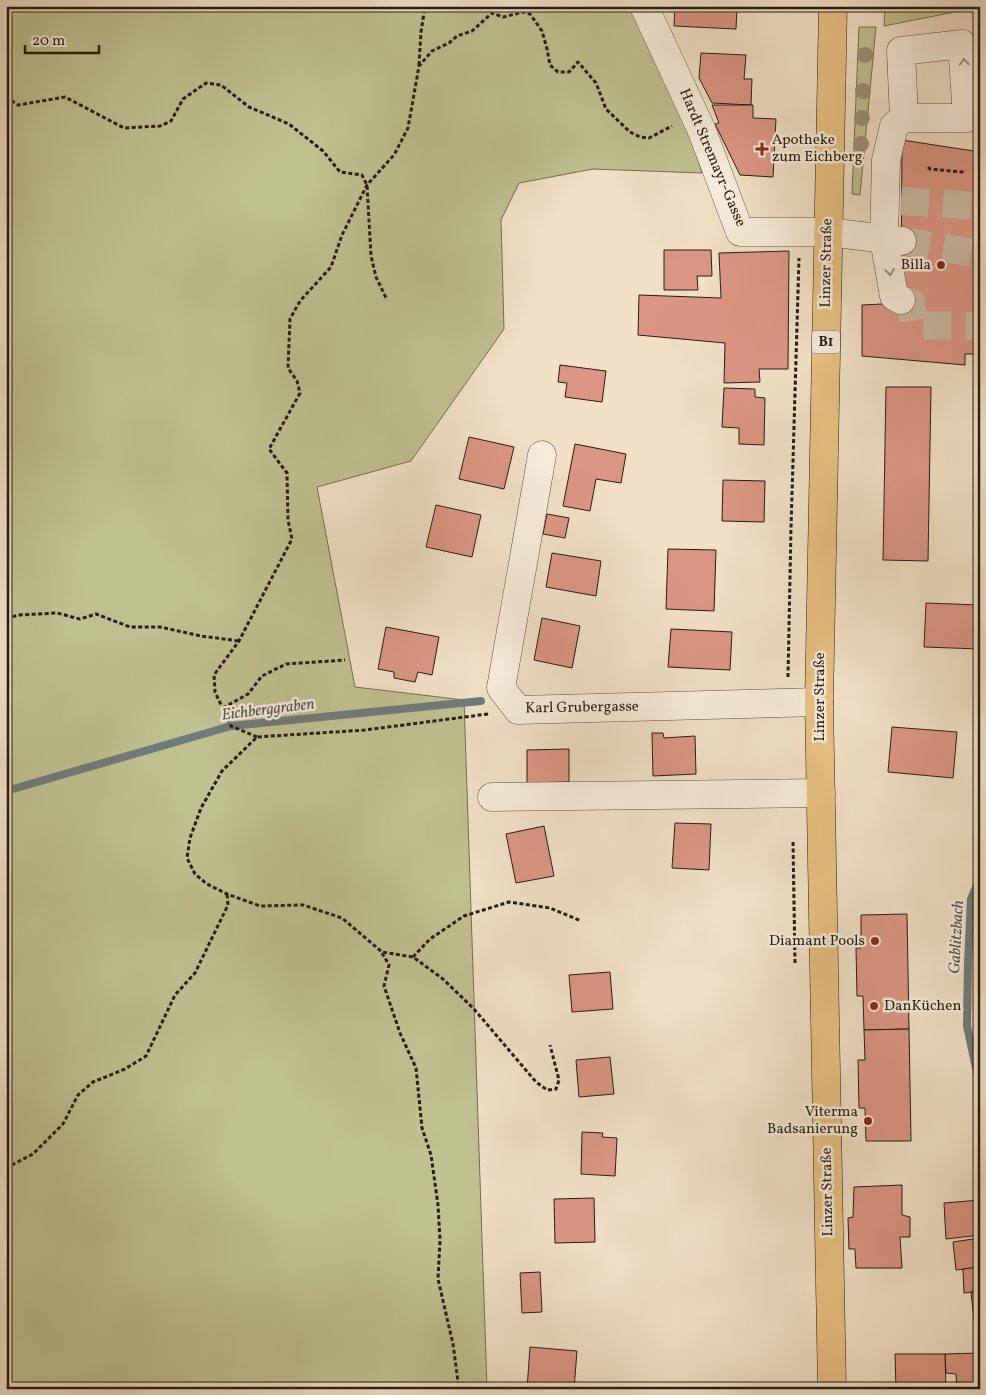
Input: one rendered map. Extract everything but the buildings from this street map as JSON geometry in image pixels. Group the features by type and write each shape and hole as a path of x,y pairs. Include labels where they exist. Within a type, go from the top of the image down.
{"main road":[{"name":"Linzer Straße","path":"832,1389 819,702 833,6"}],"street":[{"name":"Hardt Stremayr-Gasse","path":"644,6 702,131 740,232 828,232"},
{"path":"901,300 894,296 894,201 886,160 889,142 894,126 904,118 974,127 962,44 901,51 904,118"},
{"path":"828,232 893,240"},
{"name":"Karl Grubergasse","path":"542,455 501,688 518,710 819,702"},
{"path":"492,797 820,793"}],"path":[{"path":"425,6 419,66 408,128 394,155 367,185 342,234 331,267 300,301 290,319 288,368 298,381 300,394 269,449 287,473 288,520 292,540 239,641 214,675 215,692 231,726 257,737 365,730 518,710"},
{"path":"419,66 432,51 450,43 457,36 472,31 492,13 503,17 524,12 530,14 542,31 550,65 558,72 569,72 578,62 596,83 606,109 630,132 640,137 649,138 694,114"},
{"path":"6,98 18,105 65,97 124,128 160,126 171,121 183,98 198,88 206,83 221,86 249,107 289,124 323,151 340,172 362,176 367,185 371,256 376,277 387,300"},
{"path":"928,166 930,169 962,172 966,170"},
{"path":"6,618 20,614 57,613 80,619 96,614 130,627 160,627 201,636 239,641"},
{"path":"223,708 248,694 262,676 286,664 345,660"},
{"path":"257,737 222,771 201,808 190,838 187,858 195,874 207,884 227,894 260,906 303,905 342,918 382,952 389,965 384,986 400,1033 416,1068 422,1128 431,1155 438,1205 440,1240 438,1279 453,1344 460,1385 459,1389"},
{"path":"6,1168 33,1154 63,1124 78,1095 94,1082 125,1069 146,1056 175,995 195,973 228,905 227,894"},
{"path":"413,958 430,939 464,916 509,902 550,908 581,921"},
{"path":"382,952 413,958 443,979 474,1009 536,1082 547,1090 556,1089 559,1080 550,1044"}],"green space":[{"path":"6,6 634,6 688,127 702,173 593,169 519,183 501,220 504,329 411,461 317,487 355,687 464,700 487,1389 6,1389"},
{"path":"885,6 969,6 970,9 884,26"},
{"path":"859,27 876,27 860,195 852,194"}],"waterway":[{"name":"Eichberggraben","path":"6,791 231,726 481,701"},
{"name":"Gablitzbach","path":"980,878 971,899 967,1026 980,1087"}],"tunnel":[{"path":"901,201 980,206"},
{"path":"902,241 980,254"},
{"path":"901,300 911,303 914,325 980,326"}],"place":[{"name":"Apotheke zum Eichberg","path":"762,149"},
{"name":"Billa","path":"941,265"},
{"name":"Diamant Pools","path":"875,941"},
{"name":"DanKüchen","path":"874,1006"},
{"name":"Viterma Badsanierung","path":"868,1121"}]}
